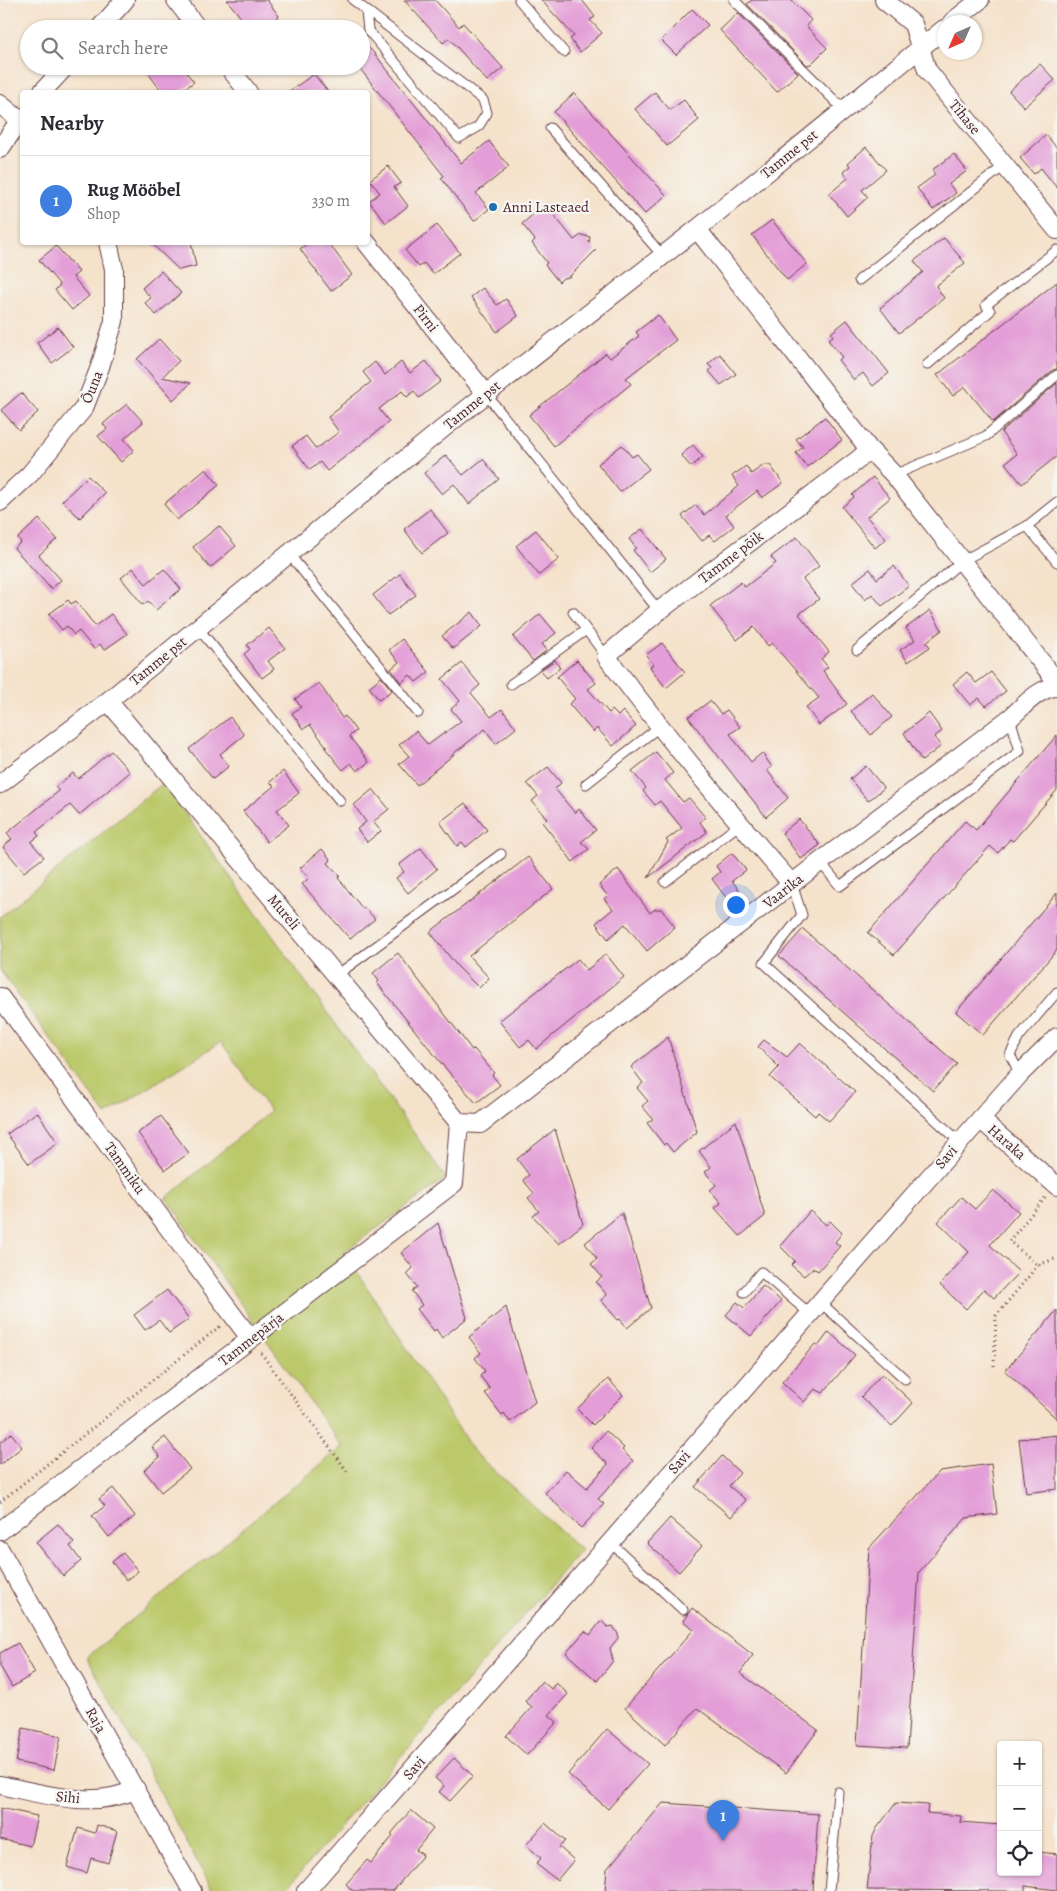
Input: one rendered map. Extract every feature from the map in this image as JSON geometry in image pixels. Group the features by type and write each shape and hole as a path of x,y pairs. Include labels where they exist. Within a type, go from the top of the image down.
{"street":[{"path":"107,20 125,0"},
{"path":"176,0 191,20"},
{"name":"Tihase","path":"884,0 913,24 927,70 1057,230"},
{"path":"961,15 980,0"},
{"name":"Tamme pst","path":"0,784 108,701 486,394 697,229 937,35"},
{"path":"44,90 58,75"},
{"path":"235,75 246,90"},
{"path":"0,104 20,119"},
{"path":"0,149 20,123"},
{"path":"697,229 869,448 894,475 1057,682"},
{"name":"Õuna","path":"0,502 30,474 84,408 100,367 114,321 114,269 109,245"},
{"name":"Pirni","path":"368,245 486,394"},
{"name":"Tamme põik","path":"606,656 659,612 859,459 869,448"},
{"path":"606,656 660,727 792,884"},
{"name":"Vaarika","path":"459,1123 480,1124 1043,691 1049,687 1057,687"},
{"name":"Mureli","path":"108,701 459,1123"},
{"name":"Tammiku","path":"0,997 92,1120 141,1192 250,1338"},
{"name":"Savi","path":"306,1891 980,1119 1020,1074 1057,1037"},
{"name":"Haraka","path":"980,1119 1051,1191"},
{"name":"Tammepärja","path":"0,1532 454,1183 459,1123"},
{"name":"Raja","path":"0,1550 192,1891"},
{"name":"Sihi","path":"0,1785 70,1800 122,1796 136,1789"}],"lane":[{"path":"353,0 483,100 487,114 478,128 459,138 370,32"},
{"path":"518,0 564,52"},
{"path":"734,0 844,110"},
{"path":"366,11 367,20"},
{"path":"550,128 663,256"},
{"path":"859,280 1004,165"},
{"path":"927,365 990,311 986,305 1057,250"},
{"path":"894,475 986,436 1057,375"},
{"path":"486,394 659,612"},
{"path":"858,650 962,561 1028,526 1057,502"},
{"path":"1028,526 1057,562"},
{"path":"289,554 418,713"},
{"path":"574,612 606,656"},
{"path":"198,628 340,801"},
{"path":"511,684 586,630"},
{"path":"820,862 840,886 1020,750 1010,718"},
{"path":"586,784 660,727"},
{"path":"665,882 740,824"},
{"path":"337,975 501,854"},
{"path":"792,884 802,916 764,963 960,1142"},
{"path":"1020,1074 1010,1056 1019,1037 1057,992"},
{"path":"744,1292 761,1272 814,1308 905,1379"},
{"path":"610,1542 683,1610"},
{"path":"830,1891 838,1792"}],"path":[{"path":"1038,1265 1009,1241 1051,1191"},
{"path":"994,1366 996,1316 1038,1265 1057,1258"},
{"path":"0,1502 218,1327 213,1320"},
{"path":"250,1338 349,1474"}],"green space":[{"path":"163,783 446,1178 344,1252 474,1452 581,1550 284,1891 213,1891 87,1657 342,1447 166,1198 270,1111 221,1042 106,1115 0,970 0,917"}],"building":[{"path":"227,0 267,0 279,16 274,20 243,20"},
{"path":"404,0 435,0 459,27 463,23 503,68 487,81 449,38 443,43"},
{"path":"541,0 582,0 595,17 590,20 602,33 580,52 570,39 574,36"},
{"path":"752,0 791,0 811,20 806,26 827,48 811,64 807,65 747,4"},
{"path":"692,9 708,25 676,55 661,40"},
{"path":"738,13 798,73 777,92 720,30"},
{"path":"370,49 461,163 489,141 509,167 476,193 489,209 474,221 441,178 444,176 365,75 370,75"},
{"path":"1040,64 1055,80 1024,107 1009,91"},
{"path":"150,75 188,75 194,82 183,90 161,90"},
{"path":"315,75 326,90 291,90"},
{"path":"655,92 670,110 684,100 699,120 667,146 635,109"},
{"path":"574,93 666,195 645,214 554,112"},
{"path":"1046,135 1057,148 1057,188 1041,168 1034,174 1020,158"},
{"path":"866,147 886,170 862,190 868,197 847,216 829,194 848,178 843,172 850,166 848,163"},
{"path":"954,154 967,171 949,184 956,193 933,210 917,188 935,175 932,170"},
{"path":"388,166 401,183 394,187 408,206 386,223 370,202 380,193 370,180"},
{"path":"545,204 574,240 581,235 590,237 589,243 596,250 569,277 563,278 559,282 545,265 547,263 532,243 535,240 522,224"},
{"path":"772,220 807,264 787,280 752,235"},
{"path":"437,225 460,253 433,274 424,263 419,267 405,250"},
{"path":"944,238 965,263 936,286 944,298 899,333 880,308 923,272 914,261"},
{"path":"153,245 192,245 196,266 179,270"},
{"path":"305,245 330,245 352,275 331,291 300,249"},
{"path":"56,246 79,272 73,277 89,296 72,310 55,290 60,285 39,260"},
{"path":"161,271 181,293 156,315 145,303 151,298 142,288"},
{"path":"1057,282 1057,369 1053,370 993,422 965,387 953,396 937,375"},
{"path":"483,288 497,305 506,299 518,316 497,332 471,297"},
{"path":"658,315 676,340 626,378 631,384 554,446 529,415 606,353 610,358 639,336 636,332"},
{"path":"847,320 889,373 873,386 863,373 854,380 838,360 842,357 828,340 833,336 831,333"},
{"path":"58,327 73,347 52,363 37,343"},
{"path":"159,339 179,361 162,377 191,383 173,400 137,359"},
{"path":"720,354 736,374 721,385 709,371 712,368 708,364"},
{"path":"426,361 441,381 419,398 414,391 407,397 402,391 379,409 389,422 327,471 320,462 310,470 292,446 306,436 316,449 339,432 328,417 371,382 363,372 375,362 385,375 401,362 410,373"},
{"path":"1057,383 1057,456 1022,484 1005,463 1017,454 1001,432"},
{"path":"21,393 38,412 19,430 1,410"},
{"path":"127,404 143,422 124,439 134,450 121,462 98,436 107,429 103,424"},
{"path":"825,417 842,440 807,467 796,453 803,447 796,439"},
{"path":"622,445 632,457 637,454 649,469 620,492 598,464"},
{"path":"693,445 703,457 691,467 681,455"},
{"path":"446,455 463,475 483,459 499,479 469,504 454,484 442,494 424,473"},
{"path":"764,465 770,465 783,483 762,498 757,491 726,515 734,526 715,541 709,535 702,541 682,516 696,505 704,515 739,486 732,476 746,466 751,474"},
{"path":"206,469 219,485 177,520 164,504"},
{"path":"88,476 105,493 80,518 62,501"},
{"path":"873,477 890,498 867,517 886,539 875,548 842,507 854,497 852,495"},
{"path":"430,509 448,533 422,553 404,529"},
{"path":"39,519 57,539 39,555 61,580 51,589 14,548 21,542 18,538"},
{"path":"219,526 236,546 210,568 193,547"},
{"path":"642,529 666,559 650,572 633,550 636,548 629,539"},
{"path":"536,530 559,559 539,575 516,546"},
{"path":"797,537 819,566 803,579 819,599 799,614 829,652 821,659 828,667 823,671 847,704 819,725 806,707 819,698 772,643 768,646 754,627 737,640 710,606 741,582 745,587 776,563 771,557"},
{"path":"894,566 909,586 882,606 872,594 865,600 852,583 870,569 877,579"},
{"path":"133,568 146,584 164,569 181,589 156,610 148,601 143,605 121,578"},
{"path":"400,574 416,595 388,615 373,595"},
{"path":"68,600 71,604 76,601 95,626 111,614 127,634 104,650 100,644 94,649 79,631 74,635 67,626 62,630 49,614"},
{"path":"930,610 942,630 926,642 930,647 908,662 900,650 915,640 906,628"},
{"path":"472,612 482,626 453,649 442,636"},
{"path":"540,614 556,633 542,644 547,650 533,661 513,637"},
{"path":"269,628 285,648 268,661 274,669 262,678 244,654 250,649 247,645"},
{"path":"402,639 429,672 416,682 410,675 401,683 391,669 399,662 389,650"},
{"path":"662,643 685,672 666,688 650,667 653,664 646,655"},
{"path":"555,660 560,668 547,678 541,670"},
{"path":"577,660 596,683 588,689 609,713 612,710 618,716 623,711 636,726 613,746 597,728 593,732 569,704 575,699 557,677"},
{"path":"462,663 480,685 471,693 491,717 502,709 516,728 496,744 485,729 417,785 399,764 409,756 399,745 416,731 428,745 461,721 451,709 460,701 442,679"},
{"path":"967,672 976,683 991,672 1006,691 986,706 979,698 970,705 953,684"},
{"path":"381,677 392,690 379,700 369,687"},
{"path":"319,683 342,718 345,716 356,731 349,736 369,762 357,771 351,763 343,770 325,748 327,747 310,725 303,729 292,713 301,707 295,699"},
{"path":"872,693 892,717 871,735 851,711"},
{"path":"710,701 721,714 727,710 740,727 730,734 751,762 762,753 772,767 767,770 788,798 766,817 688,717"},
{"path":"929,713 942,731 934,737 941,746 922,761 904,733"},
{"path":"230,717 244,735 220,754 229,766 213,779 189,749"},
{"path":"1057,735 1057,790 1013,841 1010,839 998,853 990,846 894,955 868,933 965,821 976,830"},
{"path":"111,751 130,772 79,815 70,805 36,832 39,836 31,842 44,857 24,872 3,847 12,839 7,833 59,791 55,787 73,773 78,779"},
{"path":"656,752 673,773 665,780 683,802 689,798 705,817 700,822 707,832 648,878 668,842 666,840 682,828 660,801 655,805 643,791 646,788 632,771"},
{"path":"866,766 884,788 868,801 850,779"},
{"path":"548,767 561,783 555,789 575,813 579,809 596,830 581,842 589,849 573,862 542,822 547,819 532,801 538,796 527,783"},
{"path":"283,771 299,793 277,810 289,825 267,842 243,811 274,786 270,782"},
{"path":"373,789 389,809 373,822 381,831 367,842 357,829 366,822 354,805"},
{"path":"465,803 487,830 466,847 462,842 457,846 440,822"},
{"path":"799,819 820,845 801,859 782,833"},
{"path":"421,848 437,869 408,893 396,878 404,872 399,865"},
{"path":"322,849 331,860 328,863 340,876 338,878 363,909 365,908 375,919 350,939 302,884 309,878 300,868"},
{"path":"732,853 746,870 732,881 740,891 728,900 712,879 720,872 716,866"},
{"path":"528,857 553,889 469,956 489,978 479,988 457,966 430,932"},
{"path":"618,869 650,913 655,909 661,909 675,927 647,951 625,924 608,939 596,923 613,909 604,899 608,896 599,885"},
{"path":"1057,893 1057,950 983,1035 956,1012"},
{"path":"803,929 957,1064 933,1091 779,956"},
{"path":"398,953 472,1050 474,1049 494,1073 492,1075 500,1085 476,1103 441,1063 377,983 379,981 373,973"},
{"path":"606,954 624,977 536,1049 529,1040 520,1047 499,1021 578,959 587,970"},
{"path":"668,1037 697,1132 673,1152 666,1143 664,1145 647,1123 653,1119 642,1106 648,1101 637,1088 643,1083 631,1067"},
{"path":"764,1040 787,1057 800,1043 855,1092 829,1121 818,1112 815,1116 770,1077 779,1067 758,1047"},
{"path":"37,1112 58,1143 29,1164 7,1134"},
{"path":"161,1116 189,1153 165,1170 138,1133"},
{"path":"736,1121 765,1216 740,1236 715,1208 721,1203 710,1190 716,1185 705,1172 711,1167 699,1151"},
{"path":"555,1129 583,1224 559,1244 533,1216 539,1211 528,1198 534,1193 523,1180 529,1175 517,1159"},
{"path":"993,1190 1019,1212 990,1245 1019,1272 994,1298 984,1289 966,1309 940,1285 969,1252 938,1222 961,1197 975,1209"},
{"path":"810,1211 826,1225 830,1221 842,1233 835,1242 840,1246 818,1271 813,1268 804,1276 791,1265 795,1261 780,1246"},
{"path":"622,1213 651,1308 627,1328 601,1300 607,1295 596,1282 602,1277 591,1264 597,1259 585,1243"},
{"path":"438,1223 467,1318 442,1338 417,1309 422,1305 412,1291 417,1287 407,1274 413,1268 401,1253"},
{"path":"763,1286 781,1301 751,1336 726,1315 737,1302 744,1308"},
{"path":"167,1290 189,1319 169,1333 159,1320 145,1330 134,1315"},
{"path":"506,1307 535,1402 510,1422 485,1393 490,1389 480,1376 485,1371 475,1358 481,1353 469,1337"},
{"path":"1057,1310 1057,1419 1005,1371"},
{"path":"829,1332 855,1355 823,1393 815,1389 804,1402 782,1382 815,1344 819,1345"},
{"path":"882,1374 913,1403 892,1426 861,1397"},
{"path":"608,1379 623,1395 593,1425 577,1409"},
{"path":"606,1431 624,1448 622,1450 633,1461 598,1499 604,1504 581,1528 545,1493 566,1470 587,1488 608,1464 591,1448"},
{"path":"11,1433 22,1447 0,1465 0,1443"},
{"path":"1057,1435 1057,1489 1026,1493 1019,1439"},
{"path":"165,1437 190,1469 161,1492 144,1470 160,1457 152,1447"},
{"path":"722,1456 740,1473 729,1486 746,1500 731,1517 695,1487"},
{"path":"991,1464 997,1514 966,1518 919,1572 907,1748 857,1745 869,1548 940,1471"},
{"path":"113,1488 135,1516 109,1537 92,1516 105,1506 99,1499"},
{"path":"670,1518 702,1546 679,1572 647,1543"},
{"path":"58,1524 74,1543 70,1546 81,1561 63,1576 36,1542"},
{"path":"123,1553 138,1571 126,1580 112,1562"},
{"path":"692,1608 753,1655 740,1673 818,1730 786,1773 697,1708 665,1745 625,1708 694,1629 683,1621"},
{"path":"601,1621 608,1627 613,1626 618,1634 618,1638 610,1648 613,1661 597,1681 566,1653 585,1631 590,1635"},
{"path":"18,1643 35,1673 12,1687 0,1666 0,1653"},
{"path":"542,1681 551,1689 556,1683 568,1694 549,1715 557,1722 527,1755 506,1736 532,1707 525,1701"},
{"path":"23,1728 61,1736 54,1770 16,1762"},
{"path":"607,1729 648,1764 608,1809 568,1774"},
{"path":"454,1758 473,1776 450,1801 439,1792 444,1786 435,1778"},
{"path":"663,1803 818,1814 813,1891 605,1891 607,1869"},
{"path":"896,1803 928,1805 927,1813 961,1816 960,1822 997,1825 997,1876 1042,1876 1042,1852 1057,1854 1057,1890 1025,1886 1025,1891 867,1890 873,1836"},
{"path":"0,1808 37,1816 30,1846 0,1839"},
{"path":"411,1810 433,1829 416,1850 423,1855 393,1891 353,1891 346,1884 367,1860 371,1863 393,1836 391,1834"},
{"path":"545,1823 565,1841 559,1847 574,1860 557,1880 536,1864 541,1858 526,1845"},
{"path":"97,1825 117,1831 108,1863 91,1858 87,1873 67,1867 78,1828 95,1833"}],"place":[{"name":"Anni Lasteaed","path":"493,207"},
{"name":"Rug Mööbel","path":"723,1841"}]}
